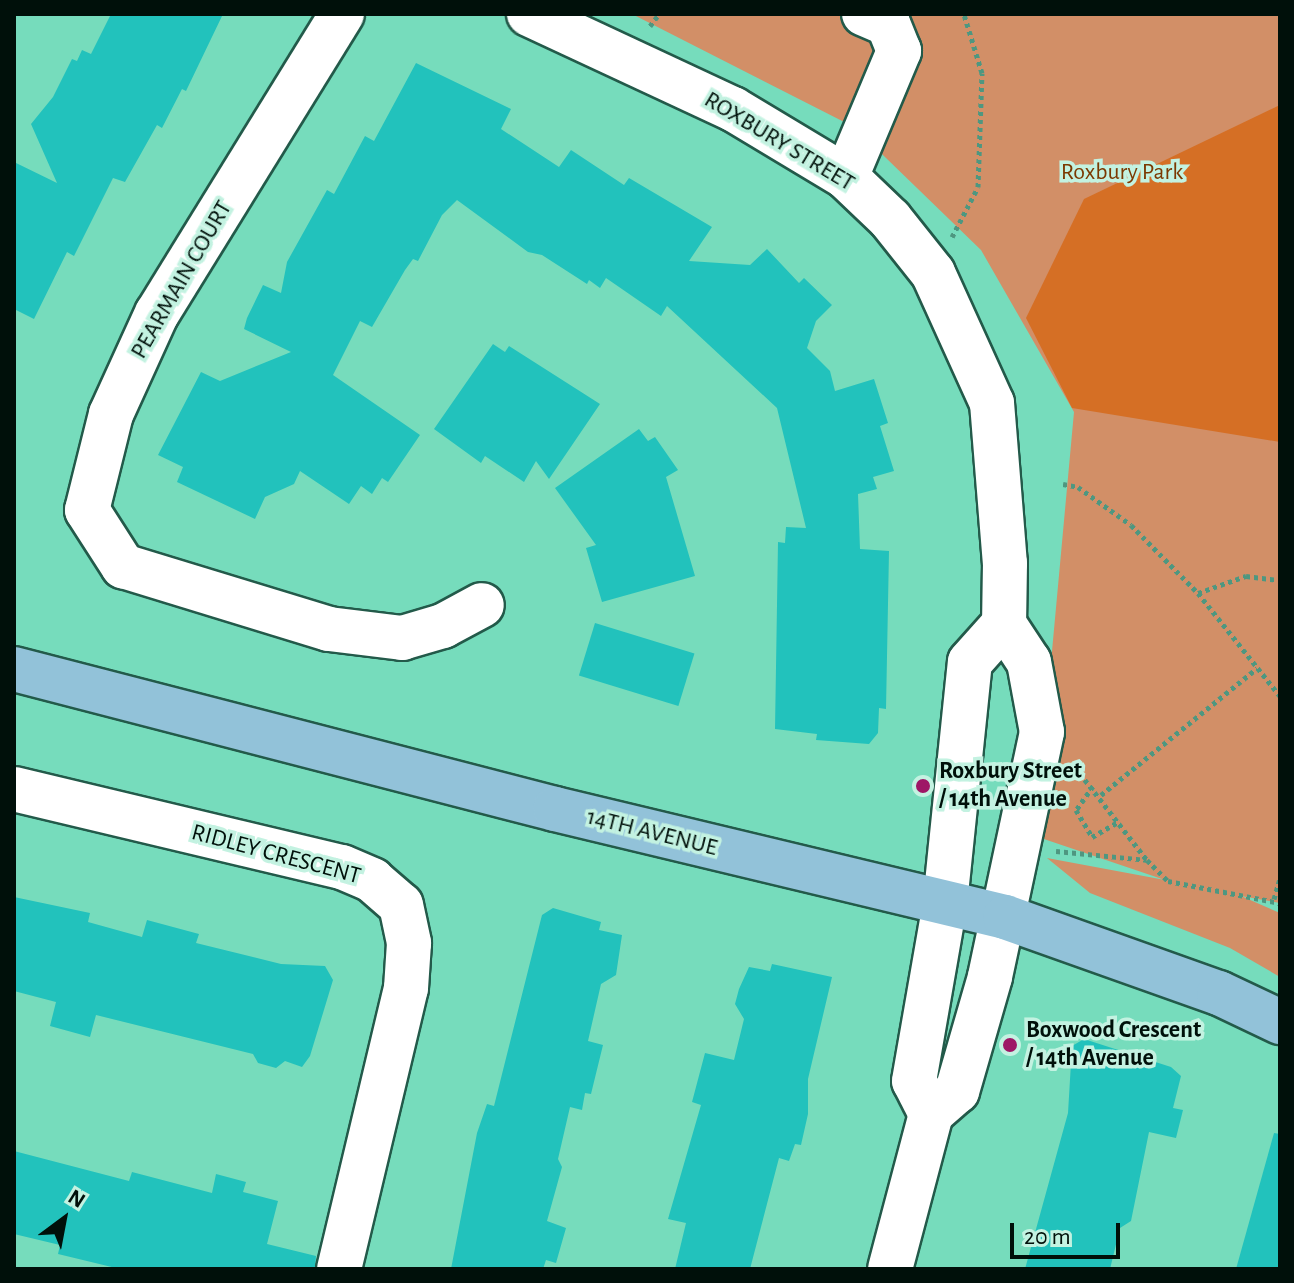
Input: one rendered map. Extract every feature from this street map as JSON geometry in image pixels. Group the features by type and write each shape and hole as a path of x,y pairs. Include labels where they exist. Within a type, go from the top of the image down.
{"main road":[{"name":"14TH AVENUE","path":"14,669 1005,917 1210,989 1280,1022"}],"street":[{"name":"PEARMAIN COURT","path":"342,14 157,313 111,414 87,510 123,566 329,629 402,638 443,626 482,605"},
{"path":"846,177 899,51 888,24 864,14"},
{"name":"ROXBURY STREET","path":"532,15 733,109 846,177 890,219 933,273 992,403 1005,563 1004,624"},
{"path":"890,1269 931,1114 957,1091 1005,917 1042,732 1029,662 1004,624 970,662 945,903 914,1081 931,1114"},
{"name":"RIDLEY CRESCENT","path":"14,789 342,867 372,880 401,905 409,943 406,988 339,1269"}],"path":[{"path":"933,273 978,187 982,73 964,14"},
{"path":"1063,484 1078,487 1131,525 1198,593 1280,696"},
{"path":"1198,593 1246,576 1280,580"},
{"path":"1101,795 1257,668"},
{"path":"1042,732 1101,795 1147,860 1168,881 1274,899 1280,903"},
{"path":"1093,786 1076,810 1092,837 1120,821"},
{"path":"1055,851 1147,860"},
{"path":"1274,899 1280,878"}],"green space":[{"name":"Roxbury Park","path":"632,14 1280,14 1280,903 1241,896 1280,913 1280,977 1230,948 1090,893 1047,858 1165,880 1035,836 1074,412 981,250 854,127"}],"shaded area":[{"path":"1280,105 1280,442 1072,408 1026,318 1084,199"}],"building":[{"path":"111,14 223,14 186,91 182,89 162,128 157,125 125,182 113,178 74,256 67,252 34,319 14,309 14,162 57,183 31,124 53,97 72,59 77,61 82,50 91,54"},
{"path":"416,63 511,109 501,129 559,167 571,150 624,185 629,178 712,227 689,261 750,265 767,249 799,283 804,278 832,305 816,321 807,348 830,371 835,391 874,379 888,423 880,426 894,471 873,477 877,489 858,494 860,549 889,551 886,709 879,708 878,733 869,744 816,740 817,734 775,729 778,542 785,543 786,527 806,528 777,408 667,306 661,316 606,278 600,288 589,280 587,284 542,255 528,252 457,200 442,215 418,261 413,259 405,270 372,327 360,321 333,375 420,435 388,482 382,478 372,494 361,486 349,504 300,471 294,484 265,497 255,519 177,482 183,467 158,455 201,372 220,381 291,352 244,329 247,318 263,285 281,293 287,262 327,190 334,194 365,136 374,141"},
{"path":"493,344 505,352 509,346 600,404 549,479 536,461 524,482 485,456 481,463 434,429"},
{"path":"639,429 648,441 655,437 678,470 666,477 695,576 602,602 586,548 596,545 555,488"},
{"path":"595,623 694,653 678,706 579,676"},
{"path":"14,897 90,913 88,922 142,937 147,920 199,934 196,943 281,964 325,966 333,980 310,1056 302,1067 285,1061 276,1068 258,1063 253,1054 96,1015 90,1037 50,1026 56,1002 14,991"},
{"path":"553,908 601,922 599,930 622,935 616,975 601,984 588,1041 603,1045 591,1094 585,1093 582,1110 570,1107 558,1159 562,1167 547,1221 566,1228 556,1263 546,1260 543,1269 451,1269 477,1133 487,1104 494,1106 542,915"},
{"path":"772,964 832,977 808,1079 808,1114 801,1145 795,1144 789,1161 779,1158 750,1269 675,1269 686,1223 668,1219 701,1105 692,1102 705,1053 734,1060 744,1019 735,1004 739,989 749,967 770,971"},
{"path":"1084,1039 1171,1067 1181,1076 1173,1108 1183,1110 1176,1138 1149,1132 1131,1221 1120,1228 1110,1269 1025,1269 1068,1113 1072,1046"},
{"path":"1274,1133 1280,1134 1280,1269 1236,1269"},
{"path":"14,1151 129,1181 132,1172 212,1193 216,1174 246,1182 243,1192 278,1201 267,1244 316,1256 315,1269 120,1269 58,1254 60,1245 14,1234"}],"place":[{"name":"Roxbury Street / 14th Avenue","path":"923,786"},
{"name":"Boxwood Crescent / 14th Avenue","path":"1010,1045"}]}
